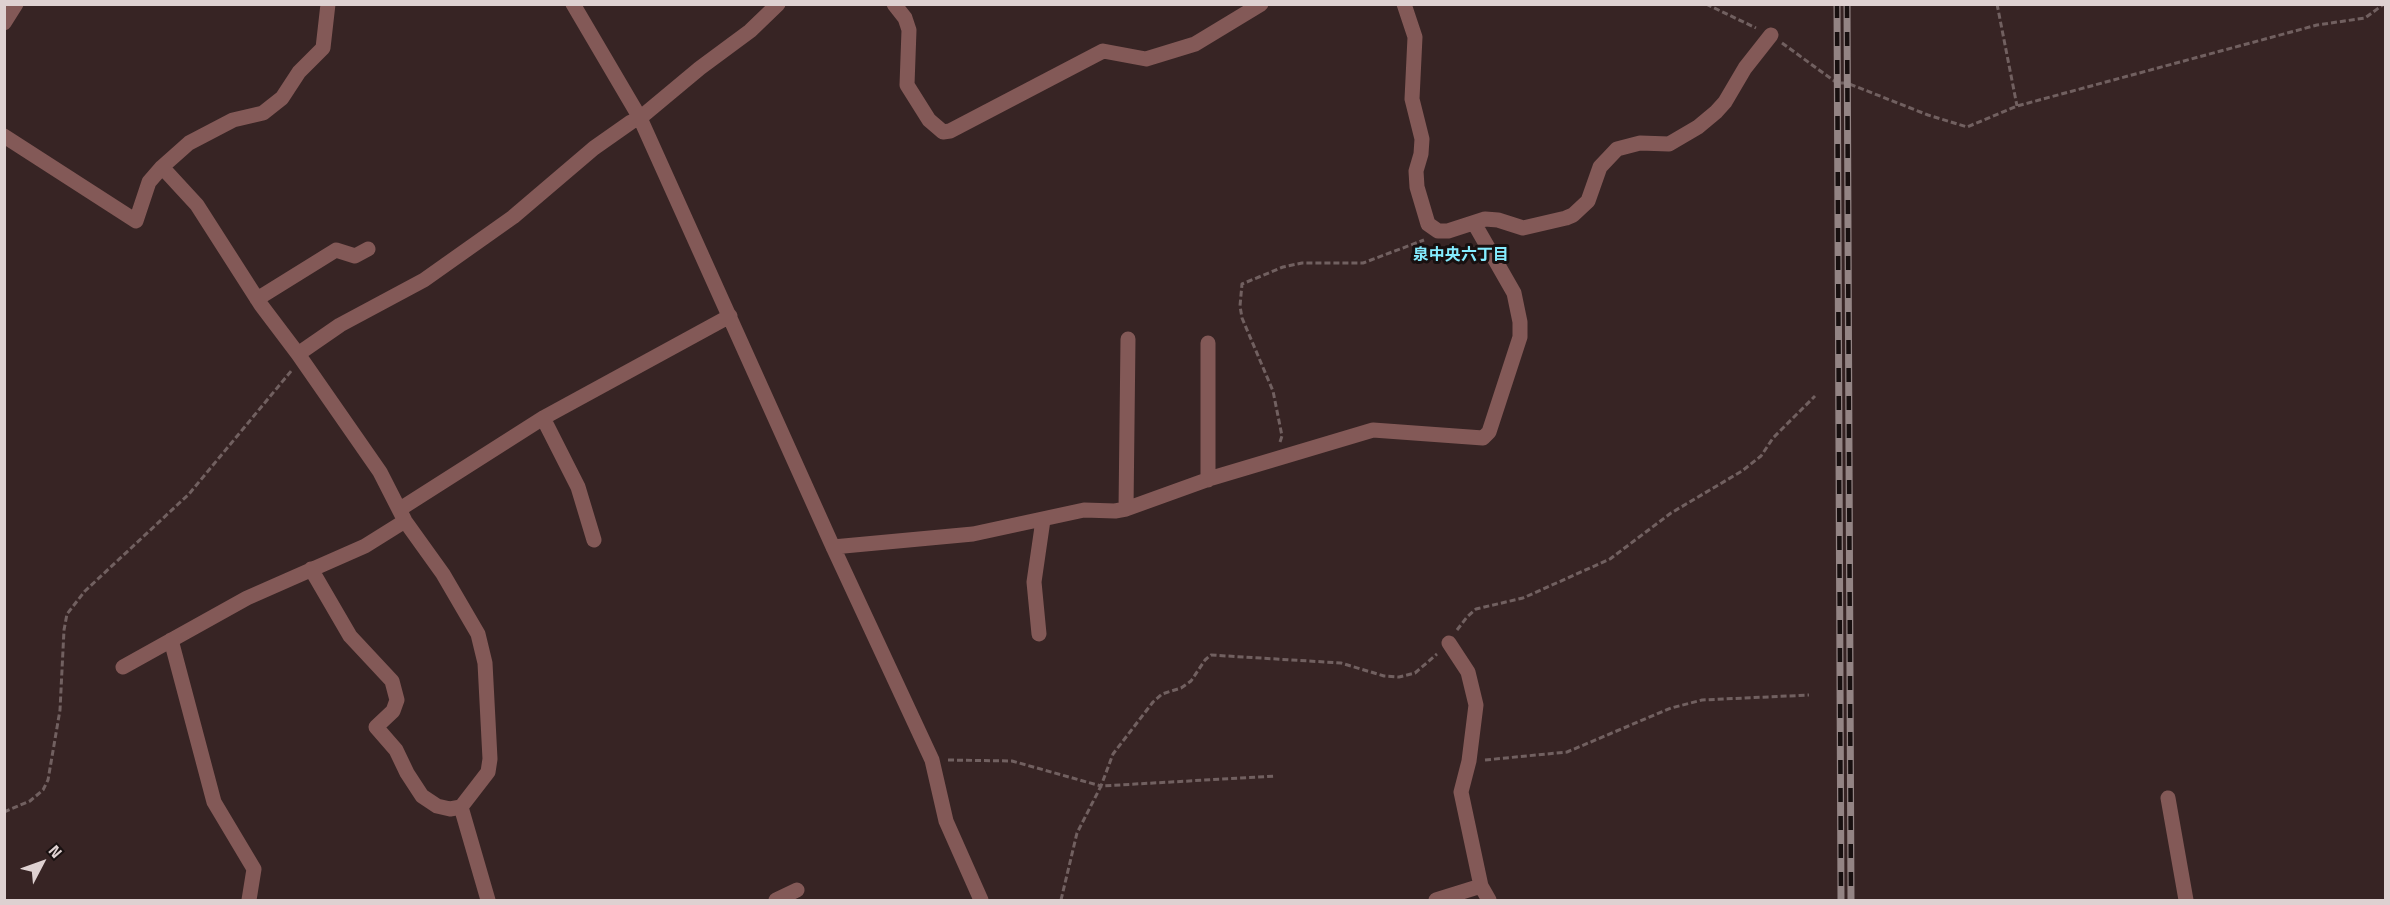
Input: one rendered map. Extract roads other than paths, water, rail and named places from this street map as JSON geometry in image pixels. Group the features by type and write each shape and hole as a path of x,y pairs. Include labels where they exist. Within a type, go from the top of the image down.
{"street":[{"path":"4,23 16,4"},
{"path":"4,136 136,220 149,182 189,143 232,120 263,113 282,98 299,72 322,48 328,4"},
{"path":"573,4 640,118 833,547 932,760 946,822 981,900"},
{"path":"298,354 340,325 424,280 513,217 594,148 640,118 700,68 750,31 778,4"},
{"path":"894,4 905,18 909,30 907,85 929,120 943,132 950,131 1103,51 1146,59 1195,44 1261,4"},
{"path":"1404,4 1415,37 1412,99 1422,139 1416,171 1417,187 1428,224 1438,231 1448,231 1485,219 1498,220 1523,228 1573,215 1588,201 1600,167 1617,149 1640,143 1669,144 1698,128 1716,112 1725,102 1745,68 1771,35"},
{"path":"162,167 197,204 257,299 380,472 403,515 478,634 485,663 490,759 488,772 461,807 450,809 437,806 422,796 396,750 376,727 393,711 397,700 392,681 350,636 311,569"},
{"path":"833,547 973,534 1084,510 1126,509 1208,480 1373,430 1483,438 1489,432 1520,336 1520,322 1514,293 1474,223"},
{"path":"257,299 336,250 355,256 368,249"},
{"path":"123,667 247,598 365,546 403,515 543,418 730,316"},
{"path":"1126,509 1128,339"},
{"path":"1208,343 1208,480"},
{"path":"543,418 578,487 594,540"},
{"path":"1039,634 1034,582 1043,520"},
{"path":"171,639 214,802 254,869 249,900"},
{"path":"1449,643 1468,672 1476,705 1469,761 1461,792 1480,886 1489,900"},
{"path":"2168,798 2186,900"},
{"path":"461,807 488,900"},
{"path":"1436,900 1480,886"},
{"path":"776,900 797,890"}],"railway":[{"path":"1837,4 1841,900"},
{"path":"1847,4 1851,900"}],"district":[{"name":"泉中央六丁目","path":"1461,256"}]}
